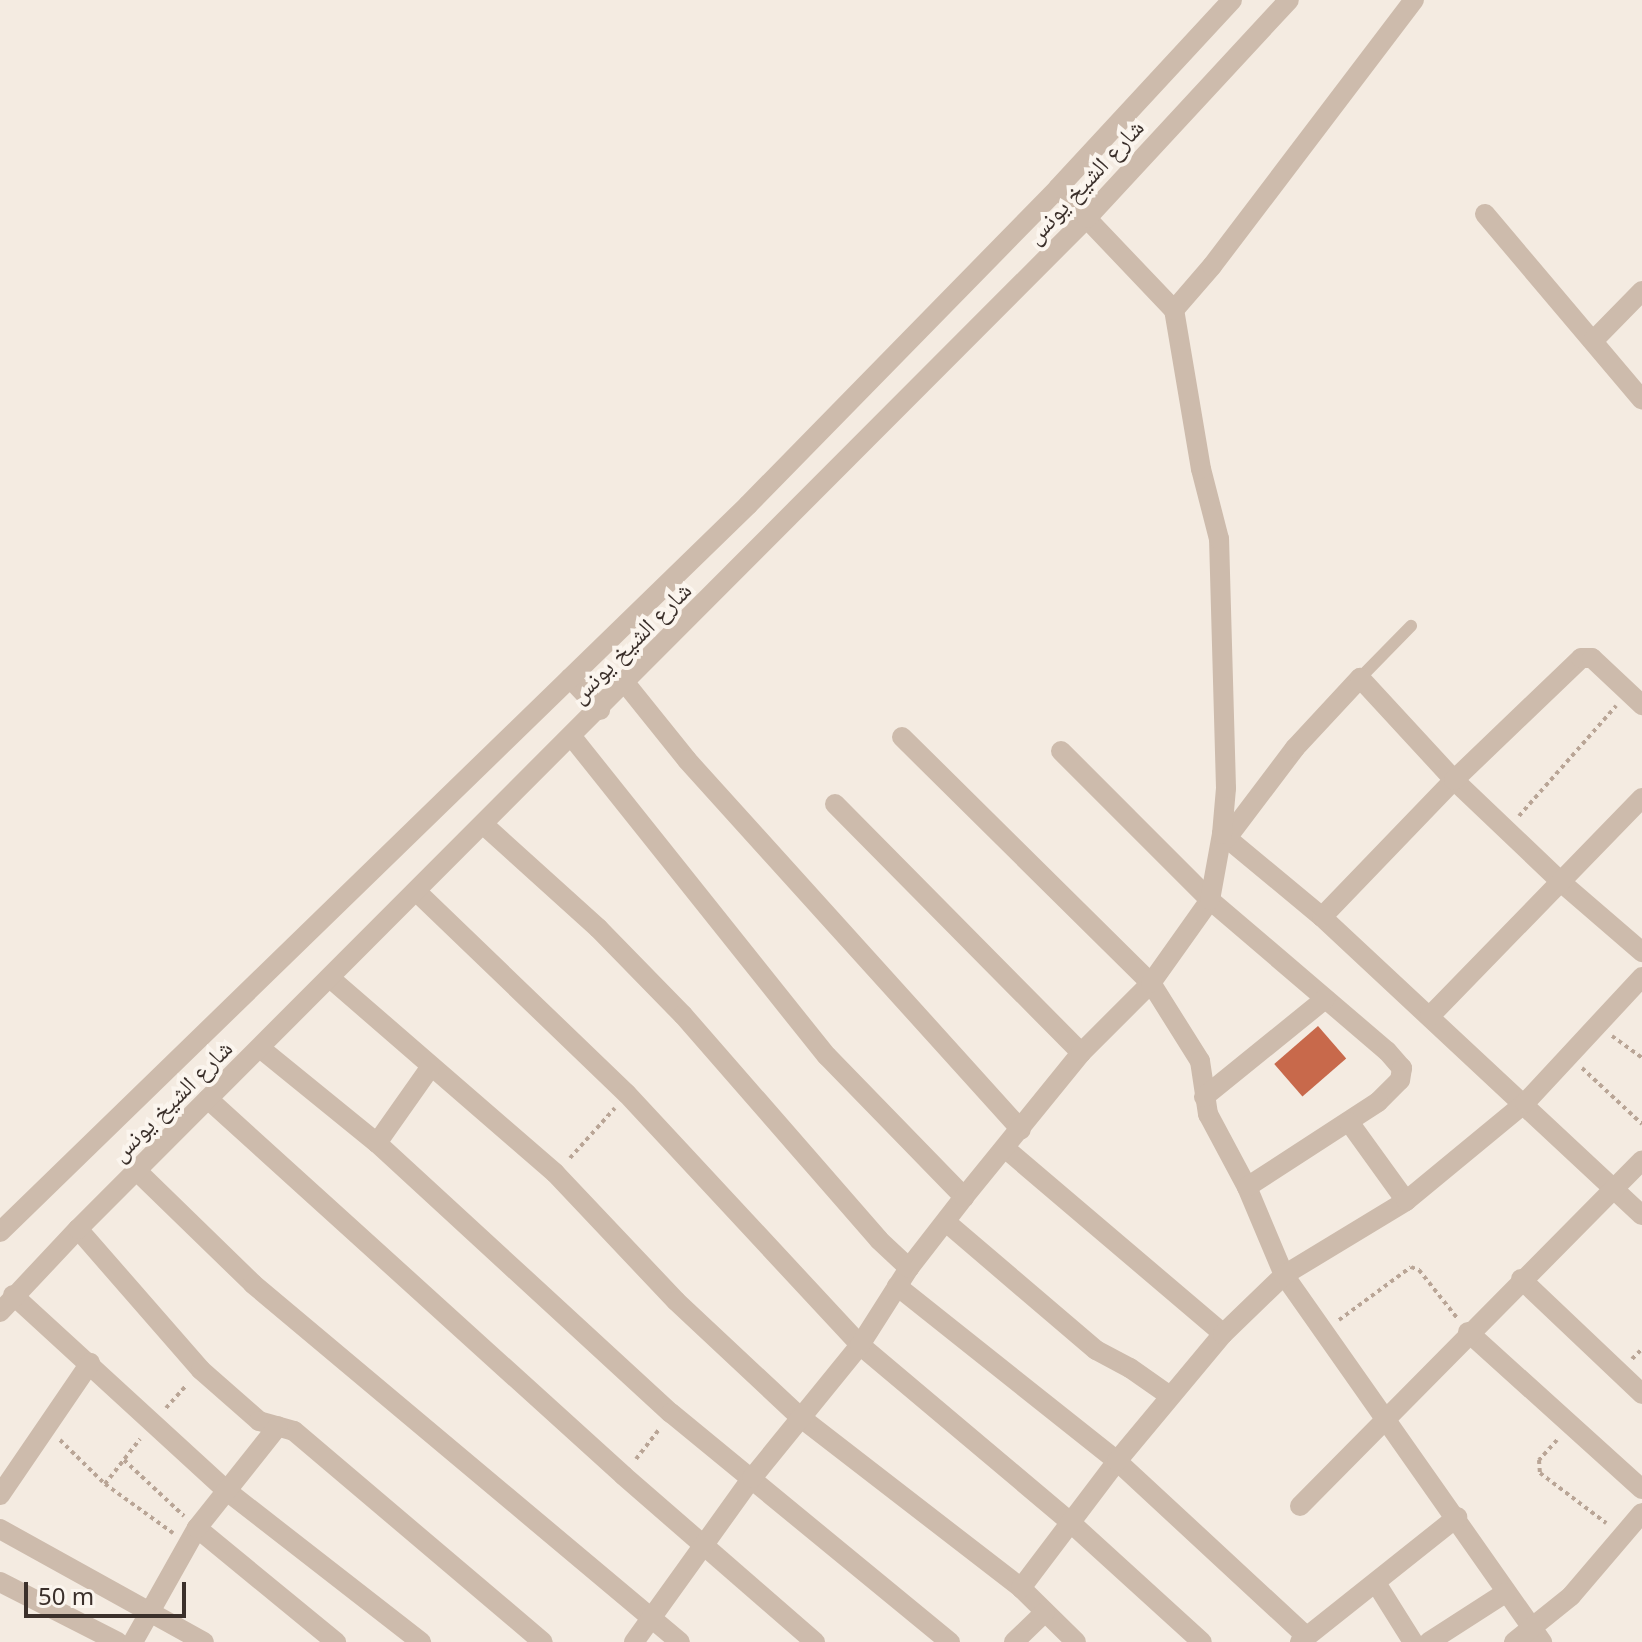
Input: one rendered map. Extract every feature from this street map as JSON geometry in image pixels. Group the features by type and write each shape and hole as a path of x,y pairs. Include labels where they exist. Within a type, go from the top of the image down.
{"street":[{"name":"شارع الشيخ يونس","path":"0,1232 748,505 1058,188 1232,0"},
{"name":"شارع الشيخ يونس","path":"0,1312 78,1229 626,684 1087,218 1289,0"},
{"path":"1174,310 1212,266 1414,0"},
{"path":"634,1642 752,1478 860,1345 909,1268 964,1197 1081,1053 1151,983 1210,900 1224,836 1226,729 1219,539 1201,469 1174,310 1058,188"},
{"path":"1485,214 1642,400"},
{"path":"1593,341 1642,291"},
{"path":"1322,917 1454,780 1581,658 1592,658 1635,698"},
{"path":"570,678 600,710"},
{"path":"1224,836 1295,748 1360,678 1454,780 1562,883 1642,952"},
{"path":"626,684 687,760 1021,1129"},
{"path":"572,737 827,1056 964,1197"},
{"path":"902,737 1151,983 1200,1061 1208,1114 1247,1187 1284,1275 1321,1333 1457,1517 1505,1593 1537,1635"},
{"path":"1061,751 1210,900 1387,1051 1402,1068 1400,1080 1349,1122 1247,1187"},
{"path":"1430,1016 1642,798"},
{"path":"835,804 1081,1053"},
{"path":"484,825 598,928 683,1015 879,1240 909,1268"},
{"path":"1224,836 1322,917 1642,1215"},
{"path":"417,892 627,1094 860,1345 1070,1522 1202,1642"},
{"path":"1021,1588 1117,1461 1223,1334 1284,1275 1406,1201 1525,1103 1642,977"},
{"path":"330,978 430,1068 555,1173 676,1301 800,1417 1021,1588 1076,1642"},
{"path":"1204,1097 1325,999"},
{"path":"260,1048 377,1143 671,1413 950,1642"},
{"path":"377,1143 430,1068"},
{"path":"208,1099 624,1476 815,1642"},
{"path":"1349,1122 1406,1201"},
{"path":"1006,1149 1223,1334"},
{"path":"1300,1506 1468,1332 1642,1160"},
{"path":"137,1171 253,1284 680,1642"},
{"path":"946,1222 1096,1350 1130,1368 1170,1396"},
{"path":"78,1229 201,1370 259,1421 294,1431 543,1642"},
{"path":"1521,1279 1642,1394"},
{"path":"897,1286 1117,1461 1303,1639 1457,1517"},
{"path":"13,1295 227,1491 421,1642"},
{"path":"1468,1332 1642,1489"},
{"path":"0,1495 90,1363"},
{"path":"133,1642 192,1536 278,1426"},
{"path":"1514,1642 1537,1635 1642,1513"},
{"path":"0,1529 204,1642"},
{"path":"192,1536 336,1642"},
{"path":"0,1582 118,1642"},
{"path":"1376,1583 1413,1642"},
{"path":"1429,1642 1505,1593"},
{"path":"1014,1642 1045,1612"}],"lane":[{"path":"1360,678 1411,626"}],"path":[{"path":"1507,830 1635,698"},
{"path":"1598,1025 1642,1058"},
{"path":"1569,1055 1642,1124"},
{"path":"555,1173 627,1094"},
{"path":"1321,1333 1411,1267 1419,1270 1468,1332"},
{"path":"105,1484 151,1423 201,1370"},
{"path":"624,1476 671,1413"},
{"path":"1571,1425 1539,1460 1538,1468 1624,1536"},
{"path":"46,1427 105,1484 192,1536"},
{"path":"124,1460 192,1536"}],"building":[{"path":"1318,1026 1346,1058 1302,1097 1274,1064"}]}
